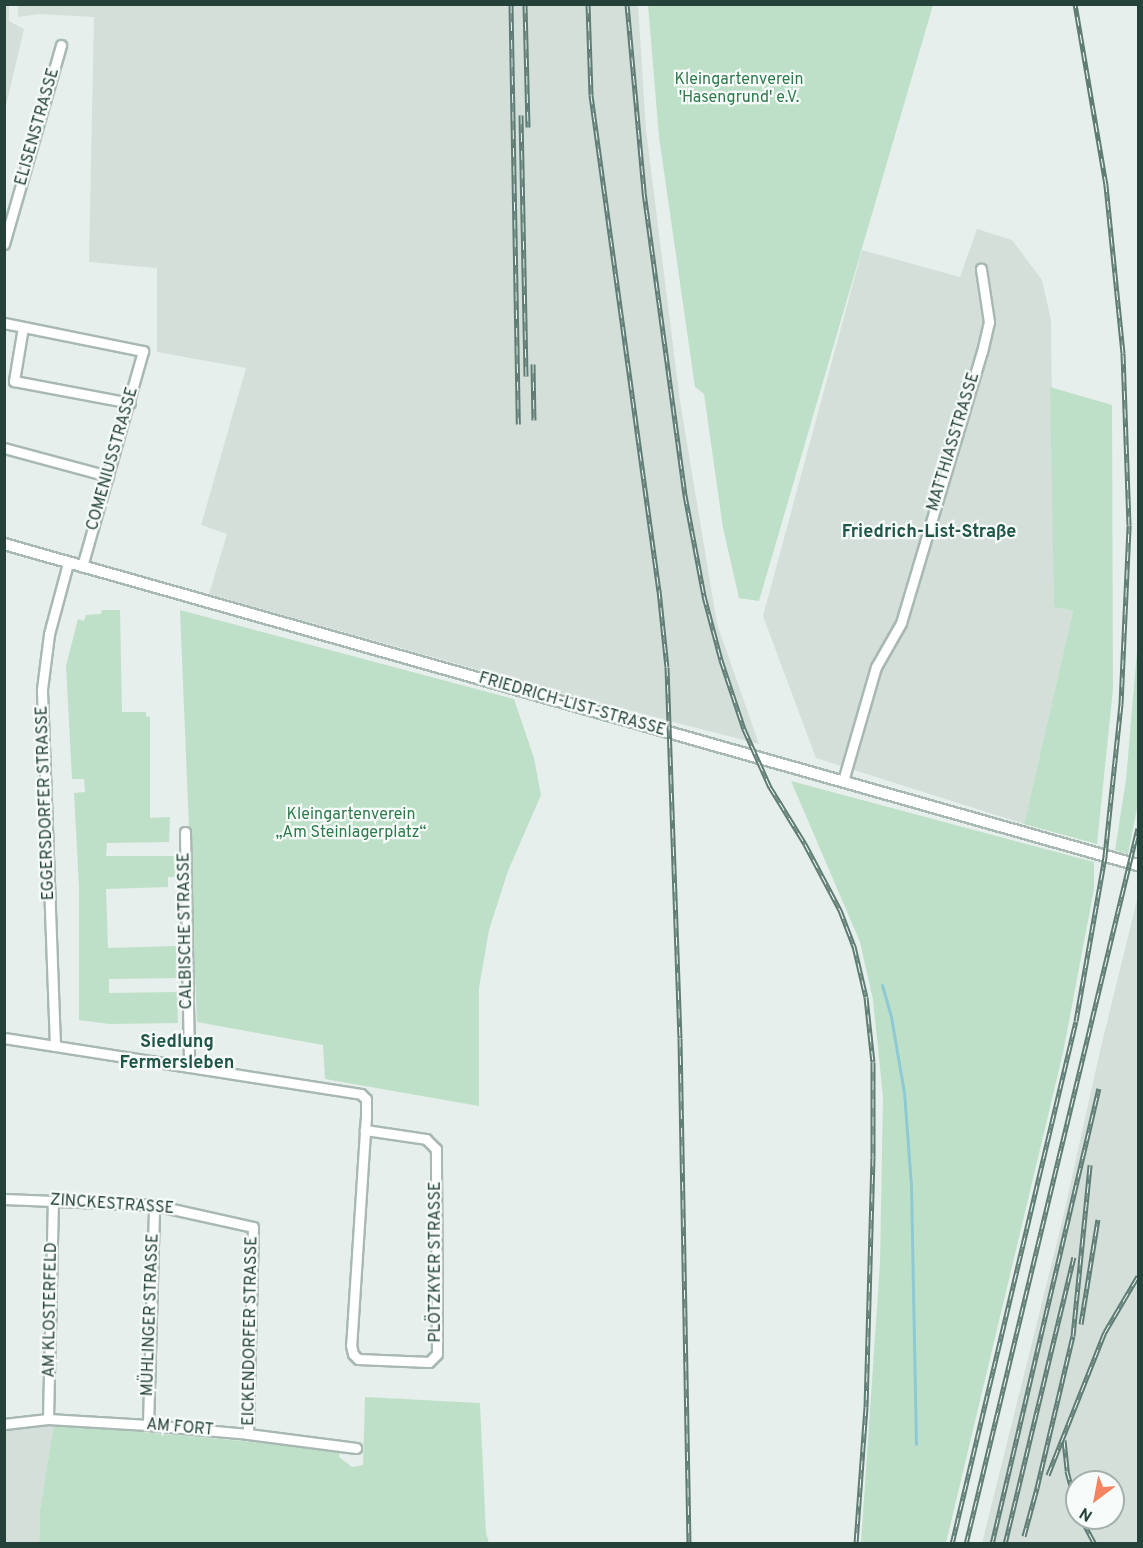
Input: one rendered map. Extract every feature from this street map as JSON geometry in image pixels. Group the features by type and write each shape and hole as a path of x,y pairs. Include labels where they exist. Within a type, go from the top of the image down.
{"street":[{"name":"ELISENSTRASSE","path":"4,244 61,45"},
{"name":"MATTHIASSTRASSE","path":"843,781 876,668 902,620 982,352 989,322 981,269"},
{"path":"4,323 23,327 14,381 130,403"},
{"name":"COMENIUSSTRASSE","path":"23,327 143,351 82,567"},
{"path":"4,448 108,476"},
{"name":"FRIEDRICH-LIST-STRASSE","path":"4,544 1138,865"},
{"name":"EGGERSDORFER STRASSE","path":"55,1046 42,689 49,634 68,563"},
{"name":"CALBISCHE STRASSE","path":"184,832 189,1066"},
{"path":"4,1038 189,1066"},
{"name":"PLÖTZKYER STRASSE","path":"189,1066 361,1094 366,1099 351,1345 353,1354 358,1359 429,1362 437,1354 436,1149 426,1139 365,1130"},
{"name":"ZINCKESTRASSE","path":"4,1199 154,1205 253,1227"},
{"name":"AM KLOSTERFELD","path":"48,1419 53,1201"},
{"name":"MÜHLINGER STRASSE","path":"148,1425 154,1205"},
{"name":"EICKENDORFER STRASSE","path":"248,1434 253,1227"},
{"name":"AM FORT","path":"4,1424 48,1419 148,1425 248,1434 356,1448"}],"shaded area":[{"path":"9,4 9,21 24,29 5,110 4,5"},
{"path":"18,5 638,5 646,130 680,401 717,624 759,744 546,689 209,594 227,534 201,525 246,368 157,352 157,268 89,262 94,17 39,14 18,17"},
{"path":"977,229 1012,240 1042,280 1051,320 1054,607 1073,611 1024,824 816,758 763,616 862,250 960,277"},
{"path":"1138,896 1138,1543 982,1543 1062,1222 1100,1051"},
{"path":"54,1424 40,1509 39,1543 5,1543 4,1430"}],"green space":[{"name":"Kleingartenverein 'Hasengrund' e.V.","path":"648,5 933,5 759,601 739,598 723,528 704,394 695,387 659,137"},
{"path":"1050,387 1112,405 1113,689 1097,844 1024,824 1073,611 1054,607"},
{"path":"102,610 120,610 122,712 146,712 146,716 150,717 150,818 170,817 169,842 107,843 106,856 174,856 175,877 168,877 168,887 106,889 108,948 176,946 177,978 109,979 109,993 177,992 178,1023 110,1024 79,1020 79,887 74,793 85,792 84,779 72,779 66,666 78,619 84,621 86,615 101,614"},
{"name":"Kleingartenverein „Am Steinlagerplatz“","path":"180,610 514,699 534,758 541,795 508,871 489,930 479,988 479,1106 325,1079 323,1045 197,1022"},
{"path":"1137,651 1138,803 1128,854 1115,850 1126,780"},
{"path":"791,781 1094,862 1094,889 1063,1053 946,1543 861,1543 880,1263 883,1097 873,1000 860,942"},
{"path":"365,1397 480,1403 486,1533 489,1543 39,1544 40,1509 54,1424 340,1450 339,1457 352,1467 363,1465"}],"waterway":[{"path":"882,985 891,1017 904,1092 911,1185 916,1444"}],"railway":[{"path":"511,4 518,424"},
{"path":"525,4 528,127"},
{"path":"588,4 591,95 659,590 667,667 680,1038 689,1544"},
{"path":"627,4 644,192 685,495 704,596 721,660 744,729 770,787 805,844 840,910 854,946 866,997 873,1062 873,1157 866,1407 856,1544"},
{"path":"952,1544 1076,1021 1105,856 1121,704 1129,525 1123,353 1106,185 1075,4"},
{"path":"521,115 526,376"},
{"path":"533,364 534,420"},
{"path":"966,1544 1138,828"},
{"path":"992,1544 1099,1088"},
{"path":"1024,1536 1073,1336 1090,1165"},
{"path":"1081,1324 1098,1219"},
{"path":"1005,1544 1074,1257"},
{"path":"1048,1475 1105,1332 1138,1276"},
{"path":"1064,1440 1067,1470"},
{"path":"1087,1530 1095,1544"}],"district":[{"name":"Friedrich-List-Straße","path":"929,533"},
{"name":"Siedlung Fermersleben","path":"177,1054"}]}
